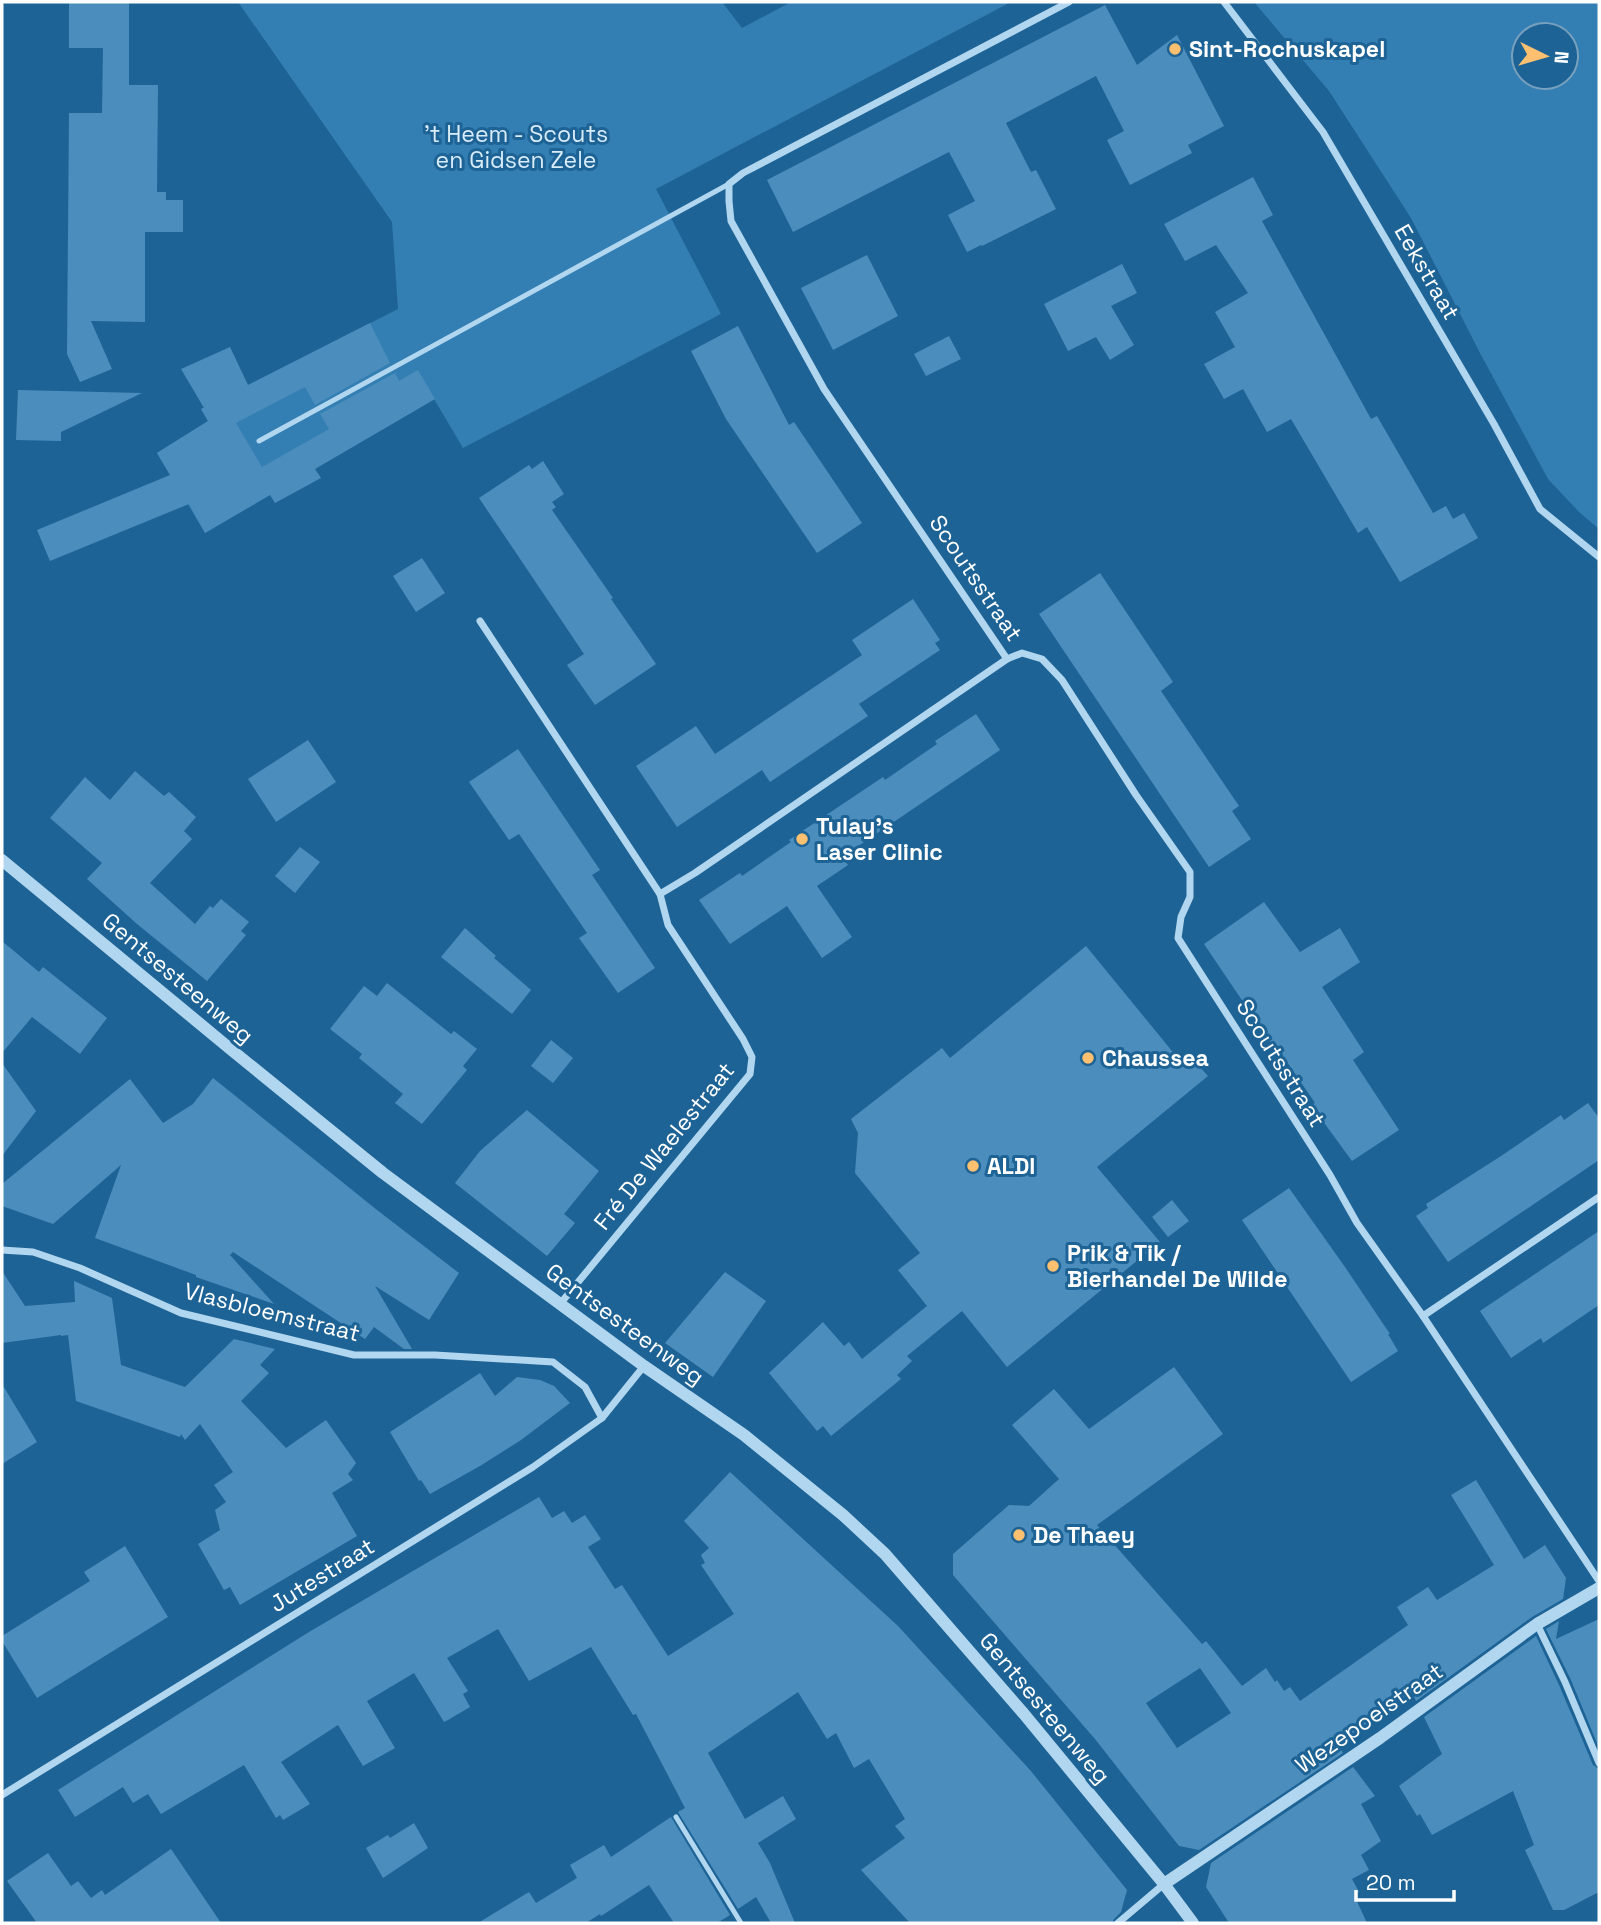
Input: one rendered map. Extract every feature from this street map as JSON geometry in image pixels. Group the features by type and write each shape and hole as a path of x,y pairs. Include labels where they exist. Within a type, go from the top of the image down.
{"street":[{"path":"729,184 743,173 1069,2"},
{"name":"Eekstraat","path":"1224,2 1323,132 1494,424 1540,509 1599,557"},
{"name":"Scoutsstraat","path":"729,184 732,221 818,377 1007,659 1022,653 1042,659 1062,680 1189,872 1190,897 1181,917 1178,937 1330,1175 1357,1223 1423,1316 1599,1581"},
{"name":"Fré De Waelestraat","path":"480,621 660,894 668,925 752,1056 750,1074 560,1304"},
{"path":"660,894 695,873 1007,659"},
{"name":"Gentsesteenweg","path":"2,860 383,1172 644,1366 744,1435 843,1515 885,1555 1024,1714 1193,1923"},
{"path":"1423,1316 1599,1197"},
{"name":"Vlasbloemstraat","path":"2,1250 33,1252 80,1268 181,1312 354,1355 435,1355 553,1362 585,1387 602,1418"},
{"name":"Jutestraat","path":"2,1795 533,1466 602,1418 644,1366"},
{"name":"Wezepoelstraat","path":"1164,1884 1380,1738 1537,1624 1599,1588"},
{"path":"1537,1624 1599,1763"},
{"path":"1118,1923 1164,1884"}],"lane":[{"path":"259,441 729,184"},
{"path":"676,1817 741,1923"}],"green space":[{"name":"'t Heem - Scouts en Gidsen Zele","path":"238,2 722,2 742,28 791,2 1011,2 656,189 721,314 463,448 434,399 205,533 157,453 208,421 201,409 398,309 392,222"},
{"path":"1254,2 1599,2 1599,529 1548,479 1411,218 1329,91"}],"building":[{"path":"69,2 129,2 129,85 158,85 157,192 166,192 166,200 183,200 183,232 145,232 145,322 91,321 112,369 80,382 67,354 69,113 102,113 103,48 69,48"},
{"path":"1105,5 1137,65 1177,35 1224,126 1188,145 1192,153 1130,185 1107,140 1124,131 1096,76 1006,123 1031,172 1036,170 1056,209 967,252 948,215 975,201 949,152 793,232 767,180"},
{"path":"1253,177 1273,215 1262,221 1371,419 1377,416 1433,513 1446,506 1453,519 1464,513 1478,538 1400,582 1367,527 1358,533 1291,419 1267,432 1243,389 1224,399 1204,364 1235,347 1215,312 1248,293 1216,245 1185,261 1164,224"},
{"path":"867,255 898,316 833,350 801,288"},
{"path":"1122,264 1137,293 1111,306 1134,345 1110,360 1096,337 1068,351 1044,304"},
{"path":"370,323 390,363 315,405 305,387 236,423 262,467 329,429 320,414 395,373 399,381 418,370 435,399 315,469 321,478 275,503 270,495 205,533 189,504 50,561 37,530 170,475 157,453 208,421 201,409 204,408 181,369 230,347 248,385"},
{"path":"738,326 789,425 794,422 862,523 817,553 726,419 691,351"},
{"path":"949,336 961,359 926,376 914,354"},
{"path":"18,390 142,393 61,432 61,441 16,440"},
{"path":"543,461 564,494 552,502 556,507 552,510 656,664 595,705 567,665 584,654 479,498 529,465 532,469"},
{"path":"422,558 445,593 416,612 393,576"},
{"path":"1100,573 1173,682 1161,691 1239,806 1232,811 1251,839 1209,867 1039,614"},
{"path":"913,599 940,640 935,643 940,650 859,704 868,716 770,782 762,770 677,827 636,766 696,726 715,754 862,655 852,640"},
{"path":"976,714 1000,750 842,857 848,865 817,886 852,937 822,958 787,906 730,944 699,900 740,873 742,876 791,842 789,840 883,777 885,780 937,744 935,741"},
{"path":"308,740 336,782 276,822 248,779"},
{"path":"518,749 600,870 592,875 655,968 618,993 579,938 587,933 519,834 509,840 469,782"},
{"path":"135,771 164,796 169,792 196,817 184,831 192,839 150,883 195,924 210,906 213,908 221,899 249,922 241,931 246,935 207,981 87,879 102,863 50,818 85,777 110,800"},
{"path":"300,847 320,862 295,893 275,876"},
{"path":"1264,902 1300,952 1340,928 1360,962 1322,987 1364,1052 1353,1060 1399,1130 1352,1161 1322,1120 1324,1119 1313,1104 1315,1103 1283,1056 1281,1058 1204,944"},
{"path":"465,928 531,990 512,1014 441,957"},
{"path":"2,941 39,972 43,967 107,1018 80,1054 32,1017 2,1053"},
{"path":"1086,946 1181,1062 1189,1055 1208,1076 1097,1167 1160,1242 1007,1367 962,1311 907,1356 912,1361 897,1375 901,1379 831,1436 823,1426 817,1431 769,1373 823,1322 844,1346 849,1342 862,1359 927,1306 898,1270 920,1253 855,1173 858,1133 851,1119 942,1048 950,1058"},
{"path":"387,983 451,1034 454,1031 477,1049 463,1066 467,1070 422,1124 395,1103 403,1094 359,1058 362,1054 330,1029 364,986 377,996"},
{"path":"551,1040 573,1058 553,1083 531,1066"},
{"path":"2,1063 36,1111 2,1156"},
{"path":"213,1078 459,1273 429,1320 375,1286 412,1349 404,1349 374,1327 365,1339 233,1252 230,1255 274,1304 95,1238 121,1165 53,1224 2,1206 2,1184 130,1079 163,1123 193,1104"},
{"path":"1588,1103 1599,1118 1599,1160 1448,1262 1416,1216 1428,1208 1426,1204 1561,1115 1564,1120"},
{"path":"527,1110 599,1171 564,1214 575,1223 547,1256 455,1183 480,1151"},
{"path":"1289,1188 1390,1334 1398,1351 1351,1382 1242,1220"},
{"path":"1172,1200 1189,1221 1168,1237 1152,1217"},
{"path":"1599,1231 1599,1305 1543,1343 1541,1338 1511,1358 1480,1311"},
{"path":"2,1271 25,1306 75,1302 74,1281 112,1298 121,1365 185,1387 234,1339 275,1349 260,1365 269,1373 241,1401 286,1448 326,1420 356,1463 348,1474 353,1480 332,1493 357,1536 240,1605 230,1587 224,1590 198,1544 220,1530 215,1510 226,1502 214,1485 233,1472 200,1424 185,1440 181,1434 180,1437 76,1401 68,1335 2,1343"},
{"path":"725,1272 766,1301 713,1377 665,1343"},
{"path":"1174,1367 1223,1434 1097,1525 1202,1644 1206,1641 1242,1686 1266,1668 1284,1691 1290,1687 1300,1701 1408,1625 1397,1607 1428,1587 1437,1600 1494,1565 1451,1495 1476,1480 1524,1559 1545,1545 1566,1578 1563,1599 1532,1617 1416,1701 1412,1692 1337,1744 1343,1753 1199,1850 1179,1846 1095,1739 953,1575 953,1554 1009,1505 1029,1506 1059,1479 1012,1425 1054,1389 1089,1429","holes":["1200,1668 1231,1713 1177,1748 1146,1703"]},
{"path":"480,1373 495,1396 517,1377 540,1380 554,1386 570,1403 521,1440 430,1494 421,1480 419,1481 390,1432"},
{"path":"2,1384 37,1442 2,1464"},
{"path":"730,1472 898,1626 1030,1770 1127,1890 1121,1912 1112,1923 910,1923 861,1870 905,1838 895,1826 905,1819 869,1759 854,1768 836,1733 827,1739 798,1692 708,1753 745,1819 783,1796 796,1819 758,1843 770,1863 795,1923 771,1923 756,1897 738,1909 678,1812 685,1808 636,1714 633,1715 591,1647 529,1681 498,1629 447,1658 468,1691 463,1694 470,1707 444,1722 414,1673 367,1701 395,1748 363,1766 338,1725 281,1762 310,1804 283,1820 280,1815 276,1818 244,1765 161,1814 148,1794 133,1803 123,1787 75,1817 58,1790 309,1632 539,1497 552,1518 564,1511 572,1523 585,1515 601,1539 588,1547 615,1589 622,1585 668,1656 734,1614 701,1565 705,1563 701,1555 709,1548 684,1521"},
{"path":"125,1546 168,1617 37,1698 2,1641 2,1636 90,1581 84,1572"},
{"path":"1599,1619 1599,1748 1546,1629 1559,1621 1556,1639"},
{"path":"1536,1636 1593,1765 1599,1769 1599,1892 1564,1910 1553,1910 1525,1850 1534,1845 1513,1791 1432,1835 1399,1786 1442,1754 1424,1717"},
{"path":"1353,1767 1375,1796 1361,1804 1381,1841 1361,1855 1369,1870 1352,1879 1359,1892 1354,1895 1367,1923 1229,1923 1206,1887 1211,1863"},
{"path":"671,1817 730,1915 717,1923 674,1923 649,1885 586,1923 478,1923 529,1892 536,1903 577,1878 570,1865 604,1845 611,1857"},
{"path":"414,1823 428,1848 383,1878 366,1848 388,1835 390,1838"},
{"path":"171,1849 221,1923 37,1923 7,1881 48,1853 71,1886 78,1881 91,1898 102,1890 105,1895"}],"place":[{"name":"Sint-Rochuskapel","path":"1175,49"},
{"name":"Tulay's Laser Clinic","path":"802,839"},
{"name":"Chaussea","path":"1088,1058"},
{"name":"ALDI","path":"973,1166"},
{"name":"Prik & Tik / Bierhandel De Wilde","path":"1053,1266"},
{"name":"De Thaey","path":"1019,1535"}]}
